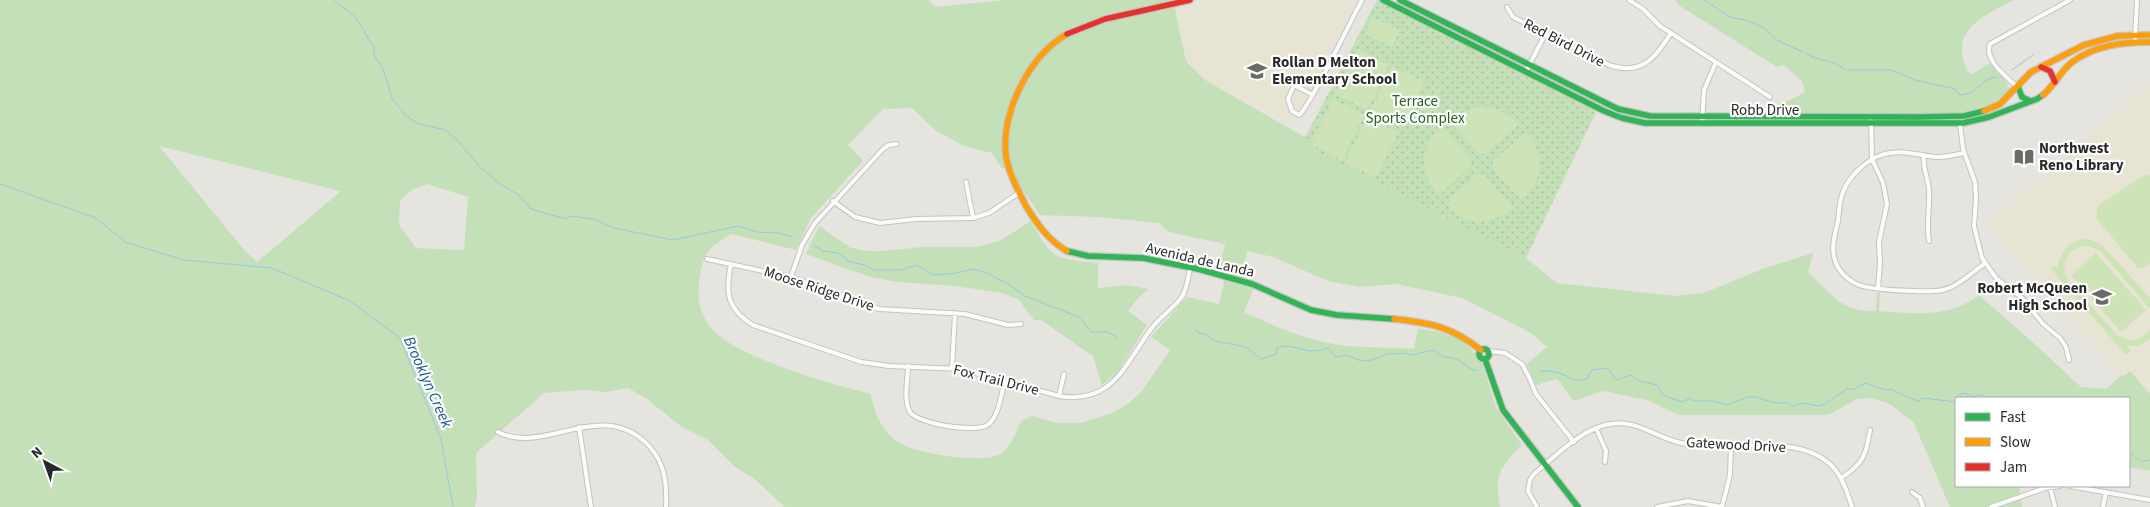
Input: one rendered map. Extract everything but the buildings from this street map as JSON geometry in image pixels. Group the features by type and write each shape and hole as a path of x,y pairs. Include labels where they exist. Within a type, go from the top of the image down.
{"street":[{"name":"Avenida de Landa","path":"1190,0 1084,25 1064,34 1040,55 1024,81 1011,111 1004,137 1006,164 1019,193 1035,220 1049,238 1070,252 1086,256 1134,257 1254,284 1294,304 1319,312 1351,317 1408,320 1446,328 1461,335 1480,350 1480,356 1485,359 1503,410 1578,507"},
{"path":"1313,95 1294,85 1288,99 1292,111 1299,115 1304,112 1313,95 1362,0"},
{"name":"Robb Drive","path":"1383,0 1622,118 1645,122 1702,123 1871,120 1951,117 1972,114 2000,104 2028,75 2040,67 2100,40 2135,34 2150,35"},
{"name":"Robb Drive","path":"1400,0 1626,112 1650,116 1702,115 1960,124 1989,117 2044,94 2071,63 2086,53 2111,44 2135,41 2150,42"},
{"path":"1629,0 1643,9 1671,33 1770,97"},
{"path":"2030,101 2022,97 2018,87 1990,58 1988,51 1990,44 2070,0"},
{"path":"2135,41 2137,0"},
{"name":"Red Bird Drive","path":"1507,7 1513,17 1609,65 1622,69 1639,66 1652,59 1671,33"},
{"path":"1526,71 1546,33"},
{"path":"1702,123 1705,84 1716,62"},
{"path":"2040,67 2050,71 2054,82"},
{"path":"1871,120 1872,159 1883,183 1887,204 1879,242 1878,288"},
{"path":"1960,124 1964,153 1975,182 1974,226 1984,264 1996,278 2022,298 2043,324 2060,338 2066,347 2069,360"},
{"path":"791,277 802,246 815,223 833,201 883,149 889,145 897,144"},
{"path":"1964,153 1940,157 1898,152 1872,159 1857,172 1843,192 1832,242 1834,255 1841,271 1853,282 1861,286 1924,292 1942,290 1955,285 1984,264"},
{"path":"1924,155 1923,167 1929,188 1927,232 1929,241"},
{"path":"966,182 973,218"},
{"path":"833,201 847,213 872,222 973,218 989,212 1019,193"},
{"name":"Moose Ridge Drive","path":"707,259 791,277 880,309 955,314 1008,325 1021,324"},
{"name":"Fox Trail Drive","path":"731,264 727,293 733,307 741,318 754,325 847,358 874,364 952,368 1073,398 1091,395 1107,388 1119,377 1153,326 1179,300 1186,287 1190,269"},
{"path":"952,368 955,314"},
{"path":"1480,350 1485,349 1505,353 1522,364 1536,394 1574,442"},
{"path":"1485,359 1489,356 1488,351"},
{"path":"908,366 907,402 914,416 922,421 972,429 986,426 993,420 1005,381"},
{"path":"1059,396 1064,374"},
{"name":"Gatewood Drive","path":"1537,507 1529,496 1528,486 1531,477 1574,442 1596,428 1614,423 1630,424 1682,443 1790,447 1808,451 1824,459 1841,478 1852,507"},
{"path":"498,432 522,437 546,435 579,427 598,425 632,433 646,443 657,457 664,472 666,507"},
{"path":"579,427 591,507"},
{"path":"1596,428 1606,451 1605,462"},
{"path":"1841,478 1863,460 1868,448 1870,430"},
{"path":"522,437 522,444"},
{"path":"1657,507 1688,502 1722,507 1730,475 1731,446"},
{"path":"1991,507 2050,487 2055,507"},
{"path":"2076,487 2150,500"},
{"path":"1912,492 1920,498 1923,507"},
{"path":"2103,507 2106,492"}],"shaded area":[{"name":"Rollan D Melton Elementary School","path":"1214,0 1355,0 1292,124 1205,80 1186,61 1176,9"},
{"name":"Robert McQueen High School","path":"2150,85 2150,394 2130,372 2123,376 1987,224"}],"green space":[{"path":"0,0 929,0 935,7 1005,0 1173,0 1186,61 1205,80 1306,136 1306,145 1526,258 1557,283 1675,296 1704,293 1765,268 1813,253 1808,272 1837,300 1853,309 1876,311 1877,293 1880,293 1879,311 1905,313 1944,311 1956,308 1979,295 2081,387 2106,389 2122,375 2124,376 2130,371 2150,394 2150,471 2130,467 2130,397 1955,397 1955,487 2019,487 2022,507 1950,507 1914,423 1890,404 1871,398 1857,399 1828,415 1679,415 1647,400 1603,391 1574,401 1557,379 1536,385 1527,364 1547,347 1531,333 1462,298 1396,284 1359,287 1328,281 1273,257 1247,251 1242,274 1253,290 1244,312 1269,324 1307,338 1347,346 1414,349 1418,328 1443,333 1465,342 1482,363 1496,408 1522,445 1508,459 1500,472 1498,496 1500,507 785,507 757,481 734,466 707,439 683,428 647,399 628,388 606,392 586,390 544,393 476,453 477,496 475,507 0,507","holes":["912,108 935,130 964,146 992,153 1002,168 1013,169 1017,182 1040,215 1099,217 1159,223 1169,232 1225,244 1219,270 1224,282 1219,304 1187,297 1151,337 1170,350 1142,391 1128,404 1112,413 1081,423 1057,423 1032,416 1021,421 1008,447 1005,451 995,456 972,458 941,455 911,448 891,437 880,422 870,393 810,377 762,359 724,339 712,329 705,319 699,298 700,274 709,250 731,234 796,250 811,218 863,161 848,145 883,109","159,146 340,191 257,262 245,251","427,184 468,197 464,250 416,248 399,225 400,200 412,190"]},
{"name":"Terrace Sports Complex","path":"1377,0 1383,0 1596,112 1526,258 1305,145 1306,136"},
{"path":"1675,0 2014,0 1988,14 1972,26 1966,33 1962,52 1967,71 1973,74 1989,63 2005,80 2010,89 2001,99 1989,105 1960,113 1790,113 1789,110 1770,110 1780,102 1786,102 1805,92 1802,81 1784,65 1777,67 1680,6"},
{"path":"1372,17 1400,30 1392,47 1365,34"},
{"path":"1357,49 1389,65 1367,110 1335,94"},
{"path":"1392,66 1424,82 1401,128 1370,112"},
{"path":"1333,99 1364,115 1342,160 1311,144"},
{"path":"1481,106 1500,110 1519,124 1486,153 1480,154 1450,121 1461,113"},
{"path":"1368,117 1398,133 1376,178 1345,162"},
{"path":"1443,127 1471,160 1471,166 1439,195 1427,178 1424,160 1429,143"},
{"path":"1526,132 1537,150 1540,167 1534,184 1521,200 1492,168 1493,161"},
{"path":"1478,174 1485,175 1513,207 1496,218 1478,222 1470,221 1453,211 1446,203"},
{"path":"2150,175 2150,263 2143,268 2138,268 2096,218 2098,206 2143,176"},
{"path":"1031,221 1044,243 1056,255 1072,260 1098,263 1098,288 1128,285 1149,289 1138,298 1128,311 1147,325 1117,373 1102,385 1093,356 1041,320 1034,320 1018,299 1002,293 955,286 899,282 870,277 806,254 819,226 851,248 885,251 921,247 976,247 999,241"},
{"path":"2088,239 2099,243 2105,248 2150,298 2150,309 2101,252 2093,247 2085,246 2078,248 2067,257 2065,272 2068,280 2117,335 2131,340 2143,336 2150,329 2150,339 2138,346 2127,346 2131,351 2126,355 2051,269 2055,266 2058,268 2063,251 2067,247 2076,241"},
{"path":"2096,253 2146,310 2121,332 2071,275"}],"waterway":[{"path":"334,0 354,16 374,47 374,55 383,69 392,98 405,115 417,123 445,130 457,140 479,166 500,184 519,195 531,209 566,219 571,216 593,219 614,228 673,240 738,226 756,232 779,233 793,237"},
{"path":"1704,0 1730,17 1749,21 1764,28 1777,40 1803,52"},
{"path":"1806,53 1812,57 1834,63 1846,70"},
{"path":"2012,70 2034,54"},
{"path":"1850,70 1892,70 1915,80 1955,89 1960,95 1971,92 1990,78 1996,77"},
{"name":"Brooklyn Creek","path":"0,184 96,218 125,242 184,260 272,268 350,301 400,338 441,439 453,507"},
{"path":"815,246 823,251 838,253 850,262 865,265 874,270 901,270 916,265 934,275 957,273 973,269 987,273 1025,296 1079,317 1091,332 1108,332 1117,337"},
{"path":"1195,330 1215,341 1246,347 1261,359 1276,354 1277,348 1285,346 1311,351 1328,348 1336,357 1347,355 1358,360 1368,361 1388,354 1406,353 1411,355 1434,350 1443,357 1450,357 1478,371"},
{"path":"1541,371 1557,372 1578,380 1587,379 1592,370 1607,368 1617,380 1631,375 1637,380 1657,385 1663,395 1682,402 1690,398 1693,401 1714,401 1727,405 1748,397 1756,397 1774,403 1788,403 1792,406 1803,403 1819,406 1847,389 1855,389 1865,383 1886,390 1892,389 1919,401 1923,398 1955,402"},
{"path":"1958,397 1958,395 1964,393 1975,397"},
{"path":"1975,397 1980,394 1986,397"},
{"path":"2130,453 2141,461 2150,460"}],"traffic: fast":[{"path":"1383,0 1604,111 1622,118 1645,123 1963,123 1989,117 2043,95"},
{"path":"1400,0 1618,109 1650,116 1919,117 1964,116 1984,111"},
{"path":"2018,87 2022,97 2030,101"},
{"path":"1067,251 1088,256 1143,258 1198,269 1252,284 1311,310 1337,315 1394,319"},
{"path":"1484,349 1489,354 1484,359 1479,354 1484,349"},
{"path":"1485,359 1503,410 1578,507"}],"traffic: slow":[{"path":"1067,34 1041,56 1020,87 1008,121 1006,139 1006,156 1009,169 1026,206 1044,232 1067,251"},
{"path":"1984,111 2000,104 2031,72 2084,45 2117,36 2150,35"},
{"path":"2043,95 2071,63 2089,52 2119,44 2150,42"},
{"path":"1394,319 1440,327 1460,336 1481,350"}],"traffic: jam":[{"path":"1067,34 1105,19 1190,0"},
{"path":"2041,67 2050,71 2055,82"}],"place":[{"name":"Rollan D Melton Elementary School","path":"1257,71"},
{"name":"Northwest Reno Library","path":"2024,157"},
{"name":"Robert McQueen High School","path":"2102,297"}]}
